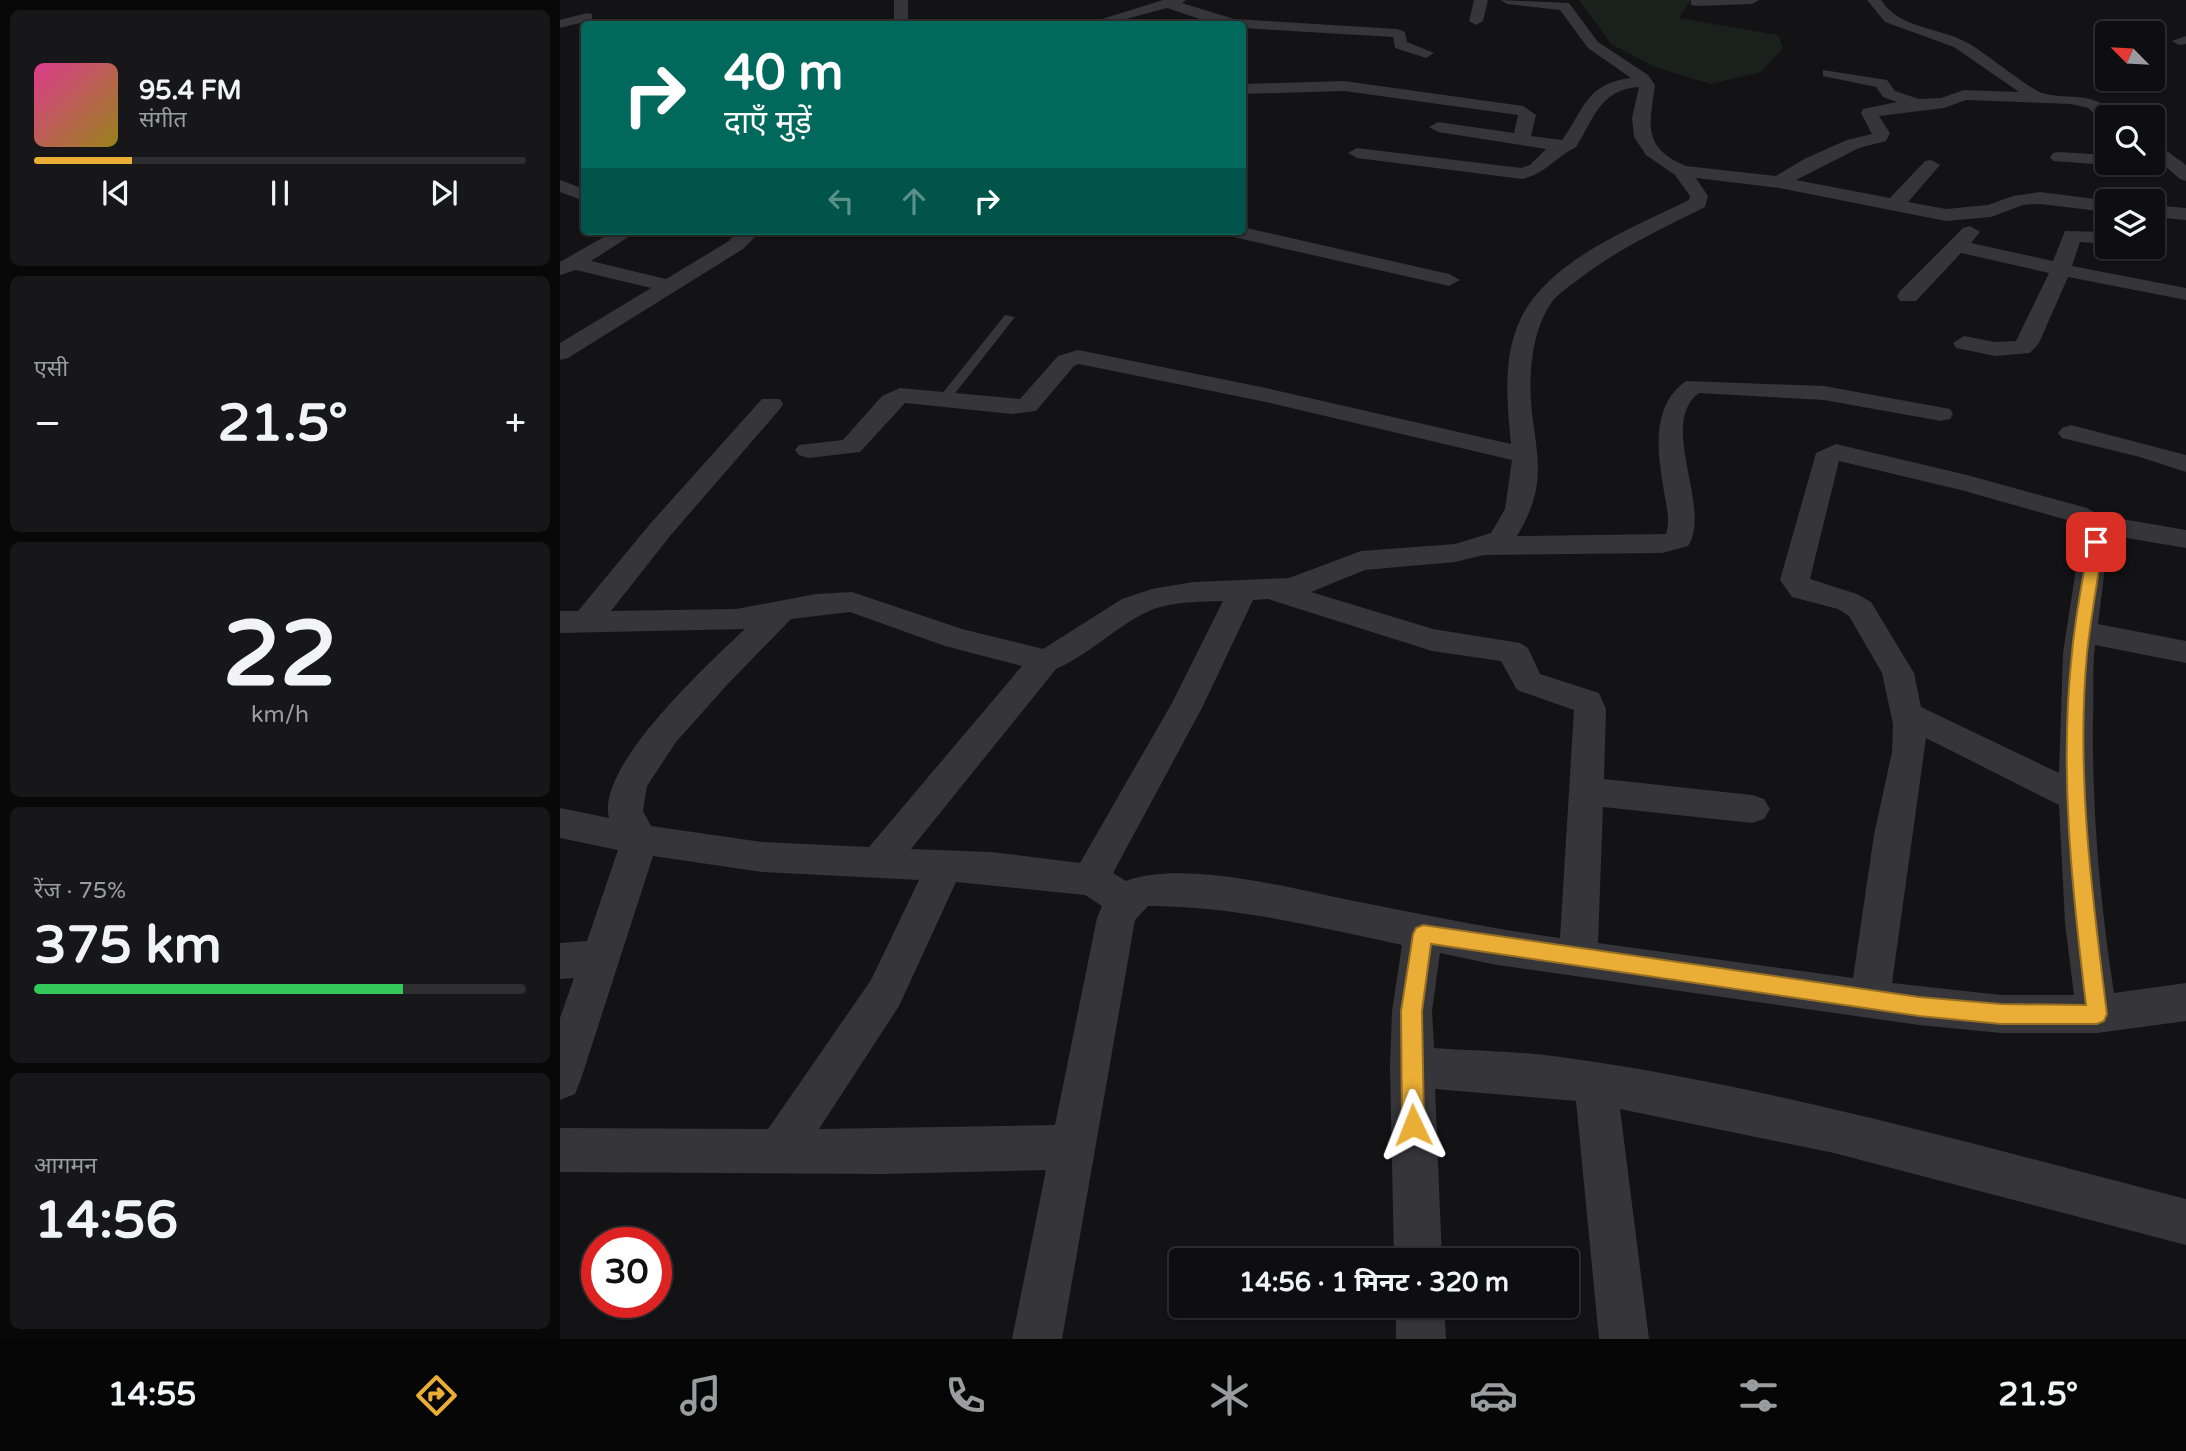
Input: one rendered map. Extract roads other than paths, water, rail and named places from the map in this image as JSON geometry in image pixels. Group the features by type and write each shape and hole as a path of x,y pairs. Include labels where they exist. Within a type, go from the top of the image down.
{"street":[{"path":"901,0 901,21"},
{"path":"1476,21 1481,0"},
{"path":"1507,0 1564,6 1593,45 1646,82"},
{"path":"1696,2 1752,0"},
{"path":"1874,0 1878,9 1896,22 1962,46 2036,97"},
{"path":"1103,21 1173,1 1206,17 1225,21"},
{"path":"560,24 587,17"},
{"path":"1246,24 1399,34 1400,45 1426,53"},
{"path":"1353,49 1369,32"},
{"path":"1829,73 1881,83 1889,94 1916,104"},
{"path":"1438,127 1559,146 1570,143 1601,91 1620,82 1646,82"},
{"path":"1646,82 1640,119 1642,130 1655,156 1663,163 1682,171 1779,182 1893,207 1946,215 1991,211 2020,201 2040,198 2095,205"},
{"path":"1246,89 1344,86 1523,111 1528,115 1521,141"},
{"path":"1779,182 1794,170 1853,144 1880,137 1881,133 1869,113 1916,104 1944,103 1964,95 2036,97 2084,102 2095,106"},
{"path":"1357,153 1522,174 1536,169 1559,146"},
{"path":"2165,156 2180,169"},
{"path":"2059,157 2095,158"},
{"path":"1893,207 1931,165"},
{"path":"1484,547 1501,539 1519,509 1526,467 1518,396 1522,352 1532,318 1547,294 1608,247 1698,203 1699,196 1682,171"},
{"path":"560,186 581,194"},
{"path":"1908,296 1991,211"},
{"path":"2165,212 2186,214"},
{"path":"1964,343 1995,349 2022,348 2028,342 2074,233 2095,236"},
{"path":"1246,234 1449,280"},
{"path":"567,267 621,235"},
{"path":"560,353 736,245 747,235"},
{"path":"1957,246 2186,294"},
{"path":"567,267 668,286"},
{"path":"560,323 596,331"},
{"path":"808,450 851,447 891,401 900,395 1012,407 1027,406 1066,360 1078,356 1266,395 1525,455"},
{"path":"880,860 1045,662 1066,652 1133,606 1194,592 1305,585 1344,566 1361,561 1455,553 1484,547 1662,544 1678,540 1684,525 1671,426 1680,396 1694,386 1796,390 1941,414"},
{"path":"573,622 660,530 771,404"},
{"path":"2071,433 2148,451 2186,464"},
{"path":"1870,999 1892,835 1910,743 1909,724 1898,673 1860,609 1847,601 1802,590 1795,580 1827,455 1836,452 1854,455 2077,514 2093,523 2186,539"},
{"path":"2093,523 2097,533 2082,632 2076,797 2084,923 2097,1014"},
{"path":"1257,590 1432,640 1514,653 1528,682 1588,702 1587,792 1578,958"},
{"path":"1090,880 1187,706 1257,590"},
{"path":"573,622 736,620 779,614 816,604 852,602 956,638 1045,662"},
{"path":"640,839 625,816 628,788 662,736 779,614"},
{"path":"2082,632 2186,652"},
{"path":"1905,713 2076,797"},
{"path":"1587,792 1752,809"},
{"path":"560,823 640,839 762,857 809,861 880,860 945,864 1090,880 1111,890 1124,903"},
{"path":"560,1079 640,839"},
{"path":"779,1152 885,993 902,963 945,864"},
{"path":"1037,1339 1113,931 1124,903 1148,890 1181,890 1261,899 1423,934 1870,999 2001,1014 2097,1014 2186,1002"},
{"path":"1418,1248 1411,1067 1412,1011 1423,934"},
{"path":"560,961 600,957"},
{"path":"1411,1067 1558,1077 1596,1083 1833,1131 2186,1222"},
{"path":"1596,1083 1624,1339"},
{"path":"560,1150 779,1152 1072,1147"},
{"path":"1420,1318 1421,1339"}],"lane":[{"path":"945,398 1009,317"}]}
